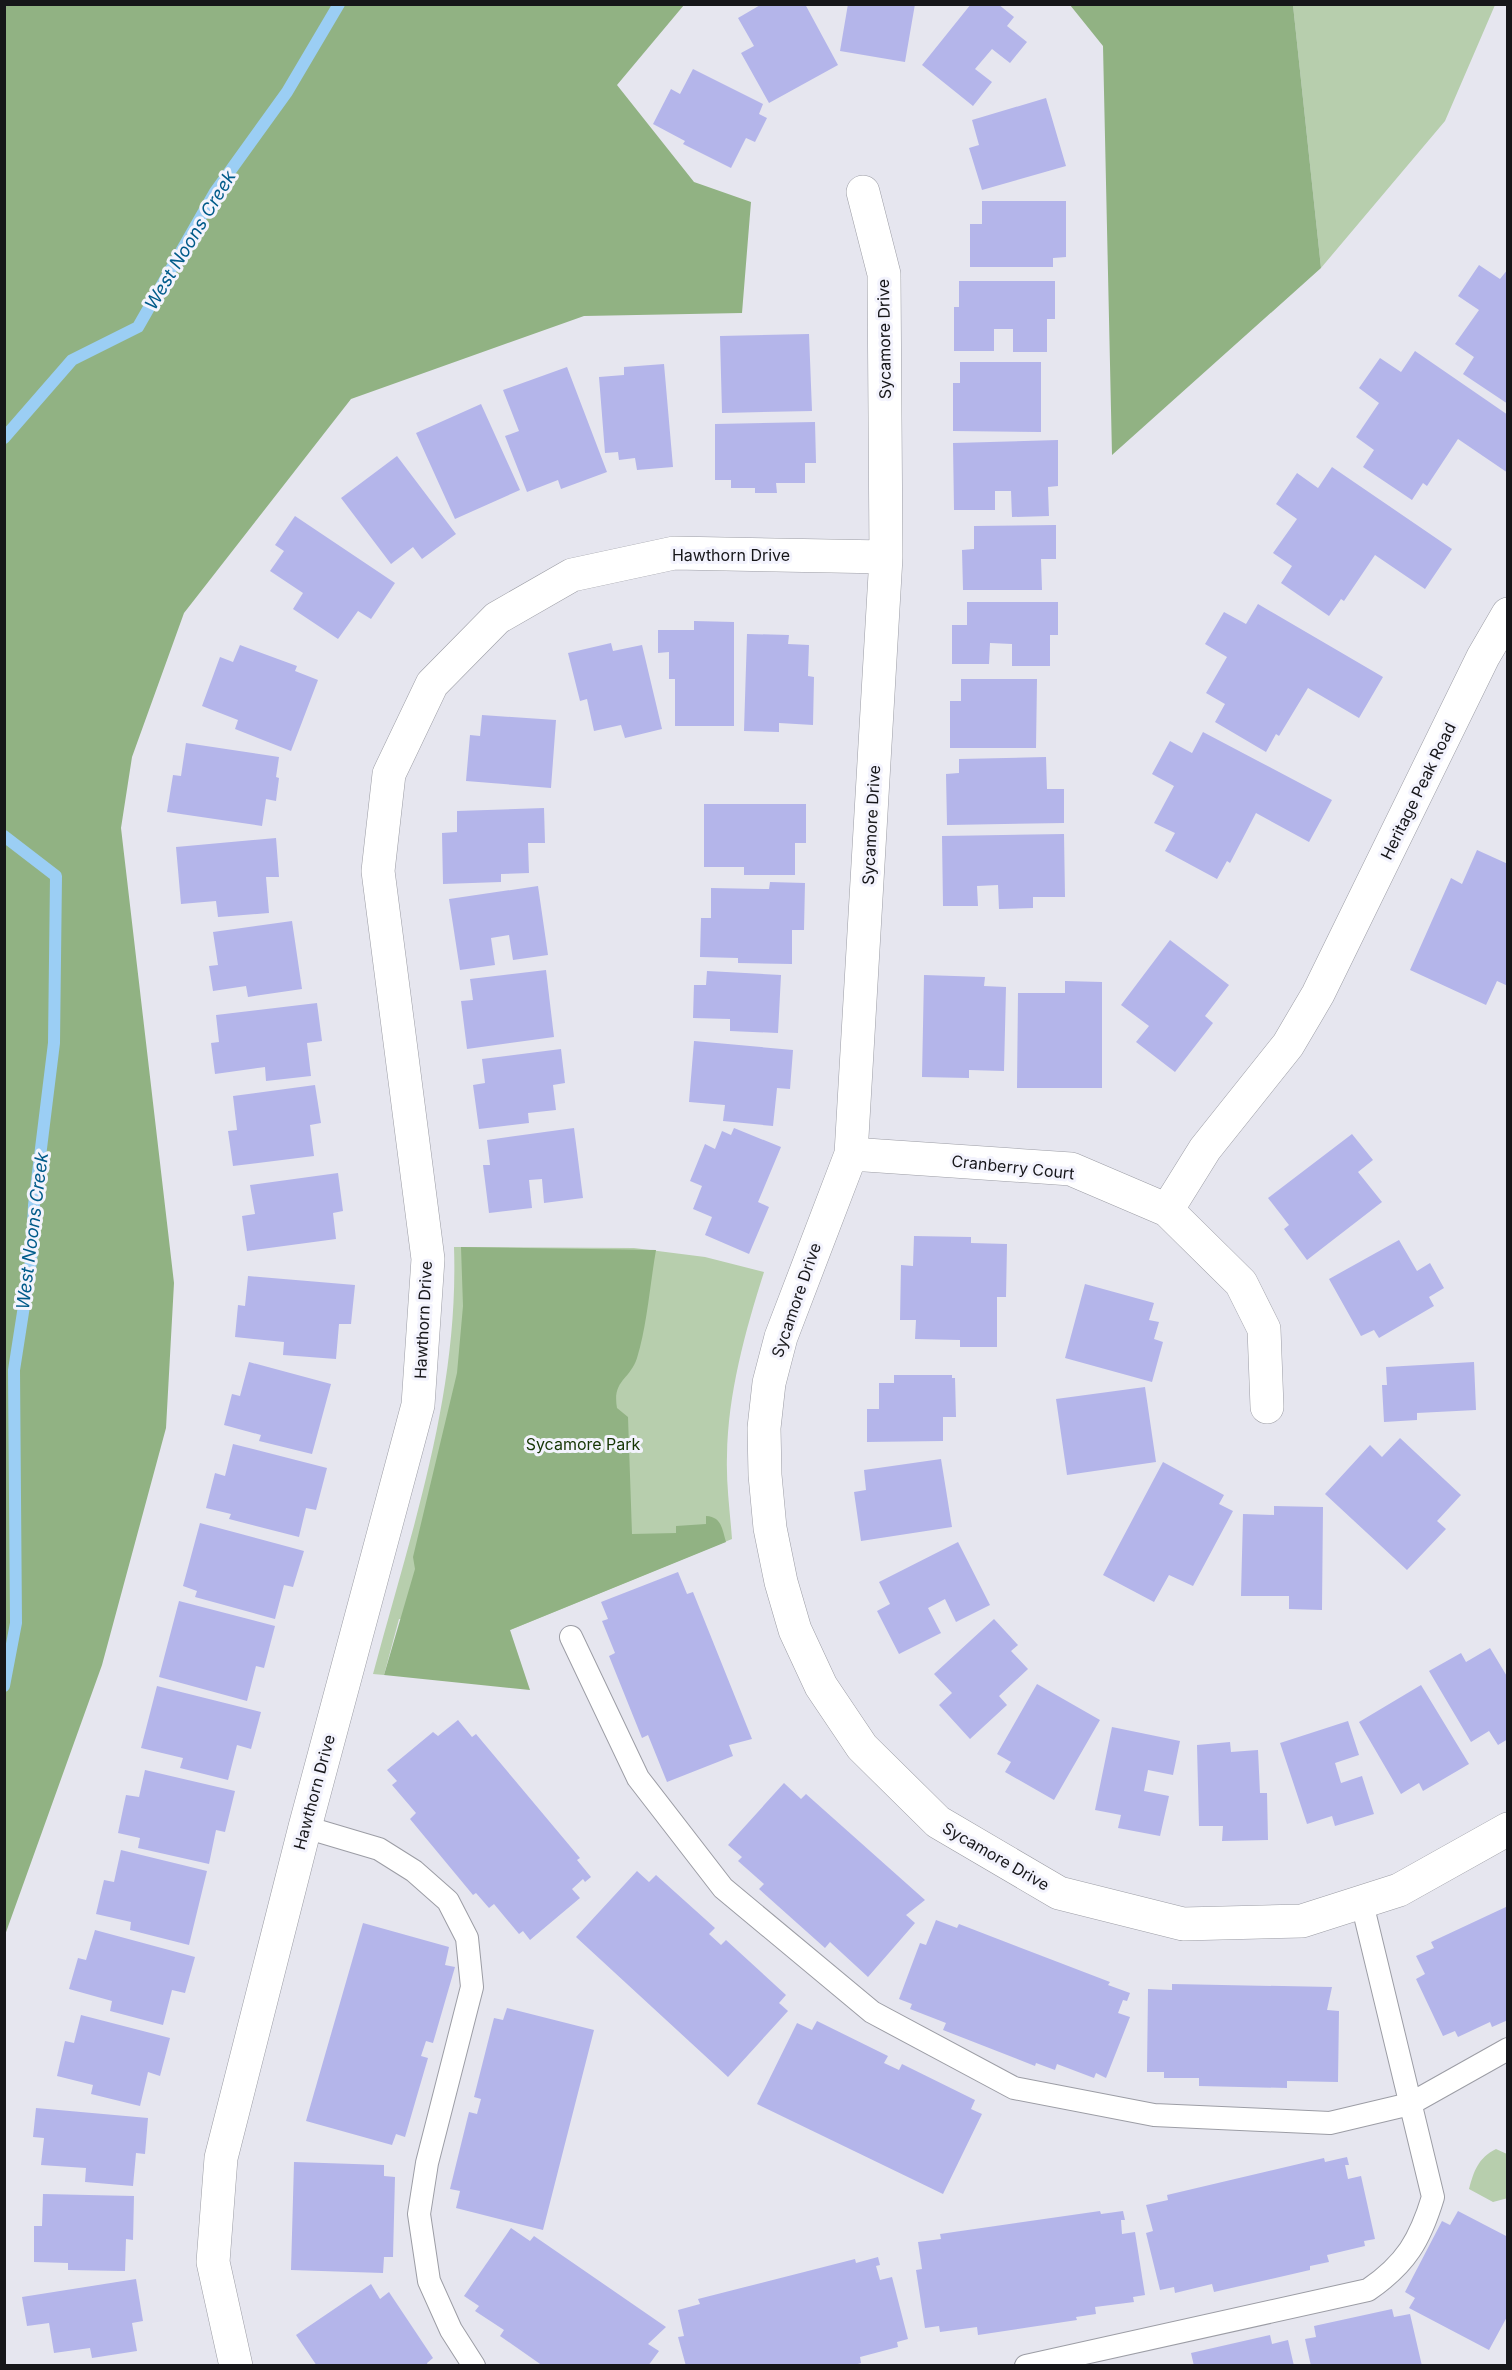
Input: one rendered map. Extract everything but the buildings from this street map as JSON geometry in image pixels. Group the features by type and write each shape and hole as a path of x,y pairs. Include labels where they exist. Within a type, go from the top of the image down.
{"street":[{"name":"Sycamore Drive","path":"863,192 884,274 886,557 851,1154 781,1337 769,1383 764,1428 765,1475 770,1528 781,1582 795,1630 821,1686 862,1747 938,1822 1059,1893 1183,1924 1302,1921 1399,1890 1508,1829"},
{"name":"Hawthorn Drive","path":"236,2366 213,2262 222,2157 305,1827 418,1405 428,1259 378,871 389,774 432,684 497,618 572,575 674,553 886,557"},
{"name":"Heritage Peak Road","path":"1167,1210 1205,1149 1288,1045 1330,968 1483,657 1508,614"},
{"name":"Cranberry Court","path":"851,1154 1071,1169 1167,1210 1241,1283 1264,1329 1267,1407"}],"lane":[{"path":"571,1637 638,1778 723,1888 872,2012 1014,2088 1154,2115 1330,2123 1410,2104 1508,2049"},
{"path":"305,1827 379,1849 414,1870 448,1901 467,1938 472,1987 427,2163 419,2214 429,2281 451,2330 474,2366"},
{"path":"1026,2366 1368,2290 1394,2272 1407,2256 1424,2228 1433,2197 1362,1903"}],"green space":[{"path":"5,4 684,5 617,85 694,182 751,202 742,313 584,316 351,399 184,613 132,757 121,828 174,1283 166,1428 102,1665 5,1935"},
{"path":"1070,5 1293,5 1321,268 1112,455 1103,46"},
{"path":"1293,5 1495,5 1445,121 1321,268"},
{"name":"Sycamore Park","path":"454,1247 634,1248 705,1257 764,1272 744,1340 734,1386 728,1432 727,1466 732,1539 510,1630 399,1619 384,1675 373,1674 417,1516 441,1410 454,1302"},
{"name":"Sycamore Park","path":"461,1247 656,1250 646,1319 637,1358 619,1386 616,1399 617,1408 628,1417 632,1534 676,1533 676,1526 706,1524 706,1516 718,1521 726,1542 510,1630 530,1690 384,1675 415,1569 413,1557 457,1373 463,1306"},
{"path":"1496,2149 1507,2154 1508,2198 1493,2202 1469,2189 1478,2166"}],"waterway":[{"name":"West Noons Creek","path":"4,438 72,360 138,327 215,192 287,92 339,4"},
{"name":"West Noons Creek","path":"4,836 56,876 54,1043 34,1205 31,1261 14,1370 16,1623 4,1686"}]}
